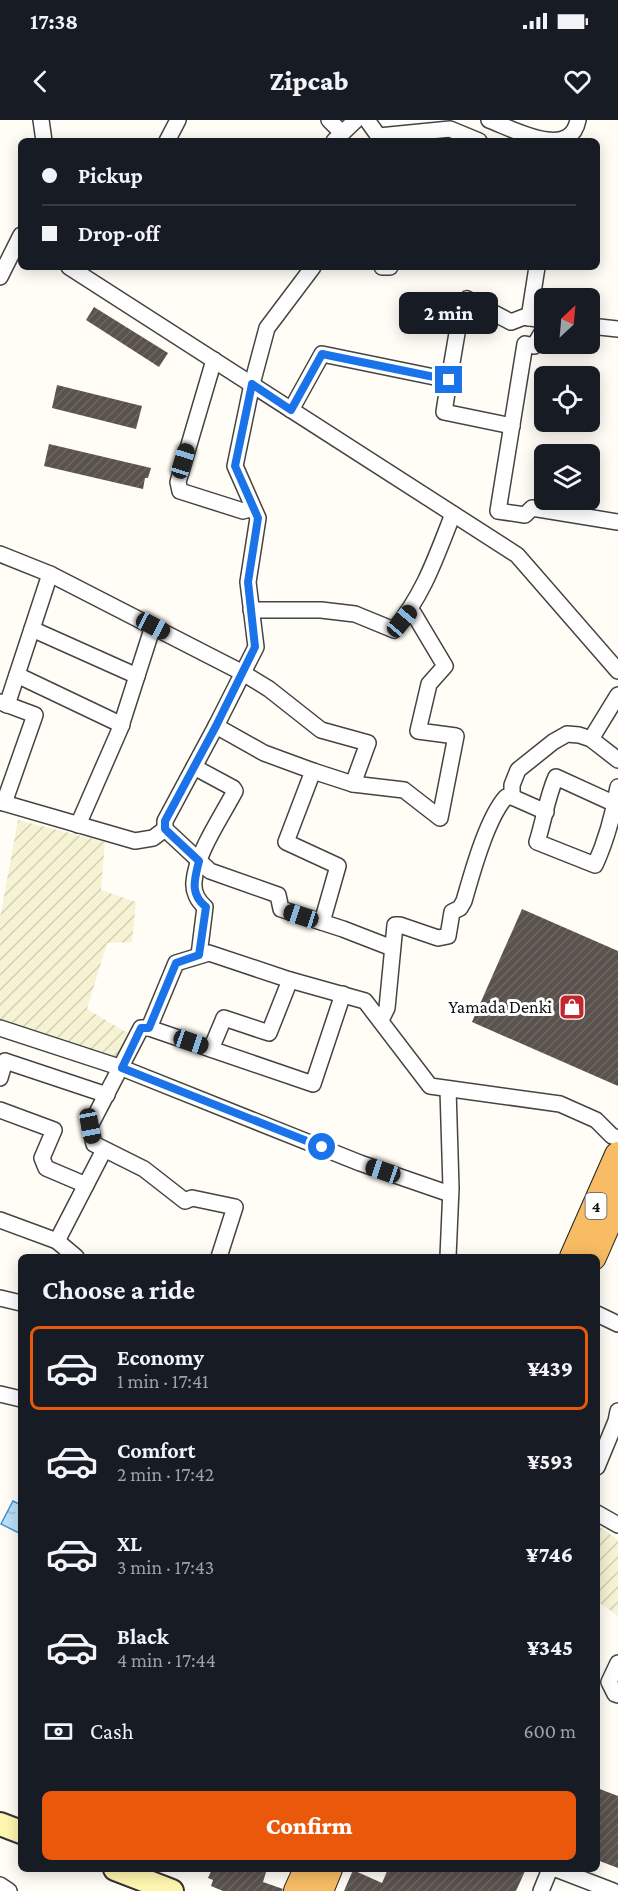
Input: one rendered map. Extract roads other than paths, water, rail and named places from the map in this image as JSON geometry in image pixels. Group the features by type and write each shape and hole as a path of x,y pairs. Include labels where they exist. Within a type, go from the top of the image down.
{"highway":[{"name":"4","path":"574,1254 618,1155"},
{"name":"4","path":"594,1254 618,1200"},
{"path":"297,1891 305,1872"},
{"path":"320,1891 328,1872"}],"main road":[{"path":"0,1824 18,1831"},
{"path":"123,1872 172,1891"}],"street":[{"path":"41,120 44,138"},
{"path":"168,138 178,120"},
{"path":"329,120 338,137 356,120"},
{"path":"367,120 379,138"},
{"path":"489,120 534,138"},
{"path":"568,138 573,133 578,120"},
{"path":"387,138 450,129 472,138"},
{"path":"0,277 18,242"},
{"path":"77,270 517,555 618,671"},
{"path":"311,270 267,328 252,384 235,466 258,518 248,582 255,647 165,821 165,829 210,871 278,895 281,909 392,948"},
{"path":"537,270 537,288"},
{"path":"512,426 444,412 462,304 468,299 512,322 524,317 534,319"},
{"path":"600,327 618,329"},
{"path":"534,346 525,344 498,511 525,515 532,507 618,522"},
{"path":"291,410 322,354 449,380"},
{"path":"214,360 178,482 180,491 243,511 253,508"},
{"path":"251,610 321,610 355,614 394,630 410,611 421,592 453,514"},
{"path":"0,554 50,574 243,674 269,689 321,730 368,743 353,784"},
{"path":"50,574 17,675 4,703 35,715 2,803 135,841 153,838 165,829"},
{"path":"216,726 264,753 313,771 353,784 404,790 440,818 456,736 418,731 429,684 445,666 410,611"},
{"path":"78,825 122,725 153,626"},
{"path":"32,628 137,676"},
{"path":"17,675 122,725"},
{"path":"591,739 618,695"},
{"path":"512,797 512,785 518,770 553,742 567,734 591,739 618,760"},
{"path":"194,767 235,791 199,861 193,885 198,901 206,907 199,955"},
{"path":"313,771 286,842 338,866 322,922"},
{"path":"615,804 556,777 548,795 546,812 537,842 596,865 608,837 615,804 618,787"},
{"path":"381,1020 387,1008 394,925 438,938 448,936 452,912 460,908 464,901 482,845 500,803 506,797 512,797 546,812"},
{"path":"149,1028 176,963 209,953 291,980 366,1001 430,1086 560,1104 596,1120 612,1136 618,1138"},
{"path":"211,1049 224,1018 269,1033 291,980"},
{"path":"220,1254 235,1207 192,1198 185,1201 144,1169 94,1144 90,1126 141,1028 149,1028 312,1084 343,994"},
{"path":"0,1028 122,1068 360,1163 450,1194"},
{"path":"0,1078 4,1061 107,1095"},
{"path":"447,1089 450,1194 448,1254"},
{"path":"0,1110 54,1130 42,1158 46,1168 86,1185"},
{"path":"57,1241 104,1150"},
{"path":"0,1220 57,1241 72,1254"},
{"path":"0,1298 18,1303"},
{"path":"600,1315 618,1324"},
{"path":"0,1394 18,1398"},
{"path":"600,1460 618,1411"},
{"path":"600,1514 618,1525"},
{"path":"618,1663 609,1682 615,1694 618,1695"},
{"path":"541,1891 549,1872"},
{"path":"564,1872 613,1891"},
{"path":"0,1885 9,1891"}],"water":[{"path":"13,1501 18,1504 18,1532 1,1524"}],"place":[{"name":"Yamada Denki","path":"572,1007"}]}
